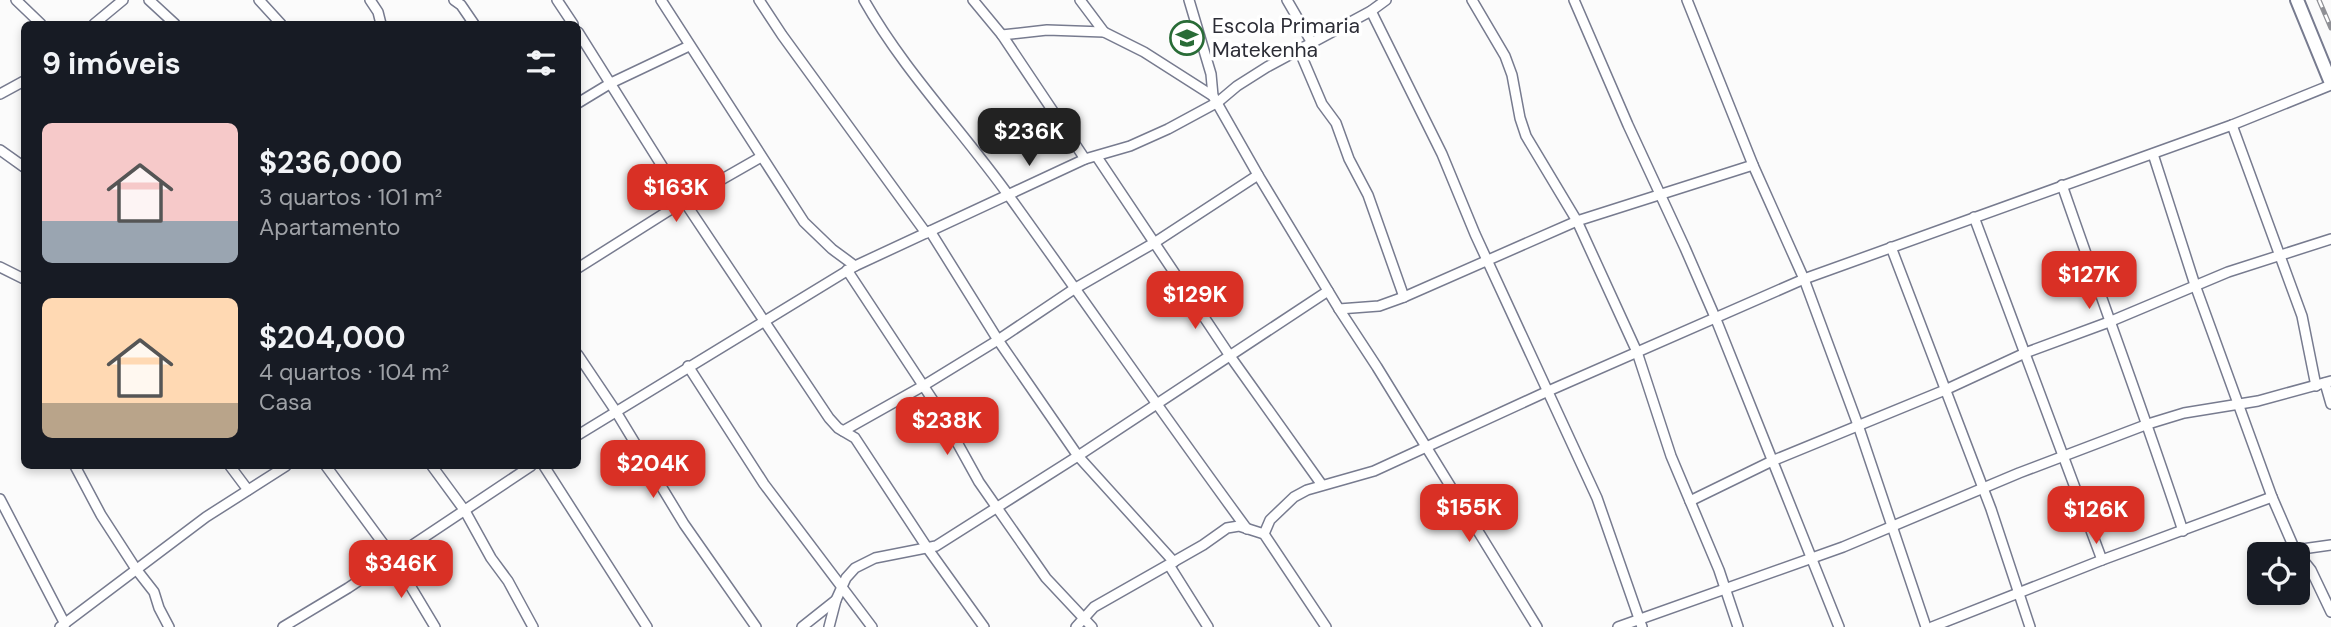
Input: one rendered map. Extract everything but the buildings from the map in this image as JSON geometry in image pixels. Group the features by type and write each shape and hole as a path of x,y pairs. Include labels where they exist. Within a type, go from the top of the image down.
{"street":[{"path":"16,0 38,21"},
{"path":"98,21 123,0"},
{"path":"149,0 172,21"},
{"path":"259,0 278,21"},
{"path":"370,0 380,21"},
{"path":"454,0 472,21"},
{"path":"556,0 571,21"},
{"path":"661,0 804,222 851,268 938,408 979,482 1046,578 1092,627"},
{"path":"759,0 928,232 1078,456 1171,564 1208,627"},
{"path":"864,0 909,68 1008,194 1247,529"},
{"path":"973,0 1002,35 1085,159"},
{"path":"1080,0 1104,32"},
{"path":"1189,0 1216,99 1258,175 1537,627"},
{"path":"1287,0 1312,43"},
{"path":"1472,0 1513,75 1520,118 1526,136 1577,221 1637,352 1671,456 1725,588 1738,627"},
{"path":"1574,0 1715,317 1839,627"},
{"path":"1687,0 1804,279 1894,526 1926,627"},
{"path":"1264,534 1270,520 1294,497 1322,485 1374,471 1804,279 2232,125 2331,84 2298,0"},
{"path":"581,433 851,268 1085,159 1097,157 1168,129 1267,67 1371,11 1381,1"},
{"path":"1371,11 1420,107 1546,392 1597,498 1641,622"},
{"path":"1002,35 1047,30 1104,32 1144,52 1216,99"},
{"path":"581,37 684,201 829,418 855,438 928,549 984,627"},
{"path":"581,101 611,83 689,46"},
{"path":"1299,50 1322,104 1336,123 1349,159 1368,195 1404,297"},
{"path":"0,94 21,83"},
{"path":"2232,125 2331,404"},
{"path":"0,150 21,165"},
{"path":"2153,154 2195,285 2272,497 2292,542"},
{"path":"1097,157 1230,356 1322,485"},
{"path":"581,266 684,201 761,158"},
{"path":"1339,309 1379,306 1488,262 1577,221 1754,164"},
{"path":"843,431 999,340 1074,289 1154,243 1258,175"},
{"path":"2062,185 2109,322 2148,424 2183,531"},
{"path":"1973,217 2102,560"},
{"path":"1690,501 1772,461 1945,390 2025,353 2109,322 2195,285 2280,254 2331,239"},
{"path":"1891,247 1983,489 2030,627"},
{"path":"0,267 21,278"},
{"path":"829,627 836,600 846,578 855,568 876,558 928,549 999,508 1328,291"},
{"path":"581,359 684,524 756,627"},
{"path":"688,366 764,484 872,627"},
{"path":"1618,627 1641,622 1725,588 1812,558 2148,424 2184,413 2240,404 2324,383"},
{"path":"77,469 101,514 154,592 169,627"},
{"path":"232,469 248,490"},
{"path":"0,499 63,626 206,517 281,469"},
{"path":"328,469 393,557 435,627"},
{"path":"434,469 465,511 533,627"},
{"path":"283,627 348,588 527,469"},
{"path":"546,469 647,627"},
{"path":"1932,627 2272,497"},
{"path":"1076,627 1094,607 1171,564 1227,528 1240,526 1264,534 1326,627"},
{"path":"2310,549 2331,545"},
{"path":"2310,557 2316,548"},
{"path":"2310,571 2331,612"},
{"path":"802,627 836,600"}],"railway":[{"path":"2319,0 2331,28"}],"place":[{"name":"Escola Primaria Matekenha","path":"1187,38"}]}
